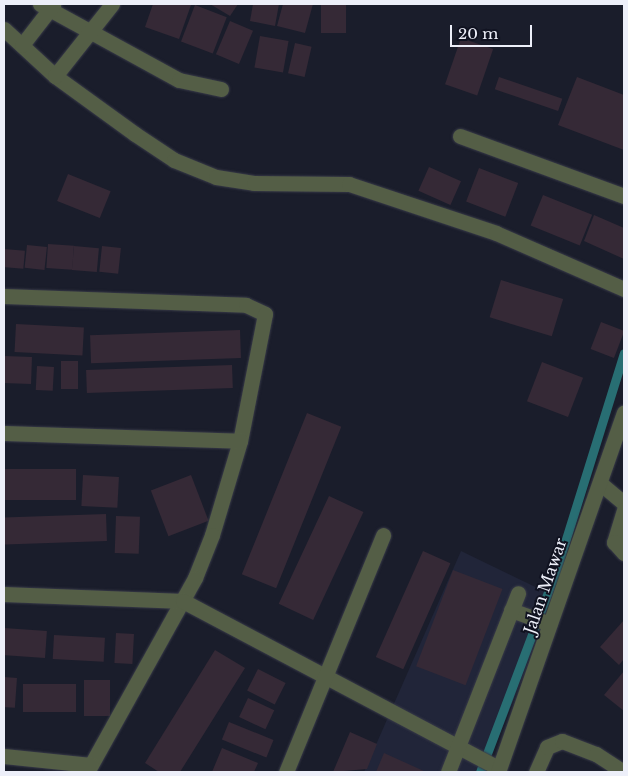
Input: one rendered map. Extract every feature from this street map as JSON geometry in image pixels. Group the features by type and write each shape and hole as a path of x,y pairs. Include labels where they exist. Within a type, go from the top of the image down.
{"street":[{"path":"55,76 112,4"},
{"path":"22,45 47,6 88,34 179,80 221,90"},
{"path":"4,29 55,76 174,160 216,177 254,183 349,184 496,233 624,289"},
{"path":"460,136 624,196"},
{"path":"4,296 258,307 265,324 240,441 212,535 183,601 89,769 4,756 4,761"},
{"name":"Jalan Mawar","path":"497,769 547,623 601,484 624,412"},
{"path":"4,433 240,441"},
{"path":"601,484 624,503"},
{"path":"624,510 614,542 624,553"},
{"path":"286,772 383,535"},
{"path":"448,772 464,751 517,613 518,593"},
{"path":"4,594 183,601 497,769"},
{"path":"517,613 547,623"},
{"path":"536,772 547,747 562,741 596,754 624,772"}],"shaded area":[{"path":"461,551 556,597 484,772 364,772"}],"building":[{"path":"153,4 191,5 179,39 145,27"},
{"path":"210,4 238,4 230,16"},
{"path":"253,4 279,4 275,26 250,21"},
{"path":"283,4 313,4 305,33 277,26"},
{"path":"321,4 346,4 346,33 321,33"},
{"path":"195,5 227,17 213,54 181,41"},
{"path":"230,21 253,31 239,64 216,54"},
{"path":"260,36 289,41 283,73 254,68"},
{"path":"461,38 493,49 477,95 445,84"},
{"path":"295,43 312,47 305,77 288,73"},
{"path":"499,77 562,99 558,111 495,89"},
{"path":"577,77 624,95 624,150 558,125"},
{"path":"429,167 461,181 450,205 418,191"},
{"path":"479,168 518,183 505,217 466,202"},
{"path":"68,174 111,191 100,218 57,201"},
{"path":"543,195 592,215 580,245 531,226"},
{"path":"594,215 624,228 624,259 584,241"},
{"path":"48,244 74,246 72,270 46,268"},
{"path":"27,245 47,247 44,270 25,268"},
{"path":"74,246 99,248 97,272 72,270"},
{"path":"102,246 121,248 118,274 99,272"},
{"path":"4,249 25,251 23,269 4,267"},
{"path":"501,280 563,299 552,336 490,317"},
{"path":"601,322 624,331 614,358 591,349"},
{"path":"16,324 84,328 82,356 15,352"},
{"path":"240,330 241,358 91,363 90,335"},
{"path":"4,356 32,357 31,384 4,383"},
{"path":"61,361 78,361 78,389 61,389"},
{"path":"542,362 583,378 568,417 527,401"},
{"path":"232,365 233,388 87,393 86,370"},
{"path":"37,366 54,367 53,391 36,390"},
{"path":"307,413 341,427 276,588 242,574"},
{"path":"4,469 76,469 76,500 4,500"},
{"path":"83,475 119,477 117,508 81,506"},
{"path":"191,475 209,521 168,536 151,490"},
{"path":"329,496 363,512 313,620 279,604"},
{"path":"106,514 107,541 5,545 4,518"},
{"path":"116,516 140,517 139,554 115,553"},
{"path":"423,551 450,563 403,669 376,657"},
{"path":"453,570 502,589 466,685 416,666"},
{"path":"624,620 624,659 619,665 600,647"},
{"path":"4,628 47,631 45,658 4,655"},
{"path":"116,633 134,634 132,664 114,663"},
{"path":"54,635 105,638 104,662 53,659"},
{"path":"215,650 245,668 180,772 159,772 145,763"},
{"path":"258,669 286,683 275,704 247,690"},
{"path":"624,671 624,711 604,695"},
{"path":"4,677 17,678 15,708 4,707"},
{"path":"84,680 110,680 110,716 84,716"},
{"path":"23,684 76,684 76,712 23,712"},
{"path":"248,698 274,710 265,729 239,717"},
{"path":"229,722 274,740 266,758 222,740"},
{"path":"350,732 377,744 367,769 333,772"},
{"path":"222,748 258,763 254,772 212,772"},
{"path":"384,753 426,772 376,772"}],"waterway":[{"path":"480,772 556,571 624,353"}]}
